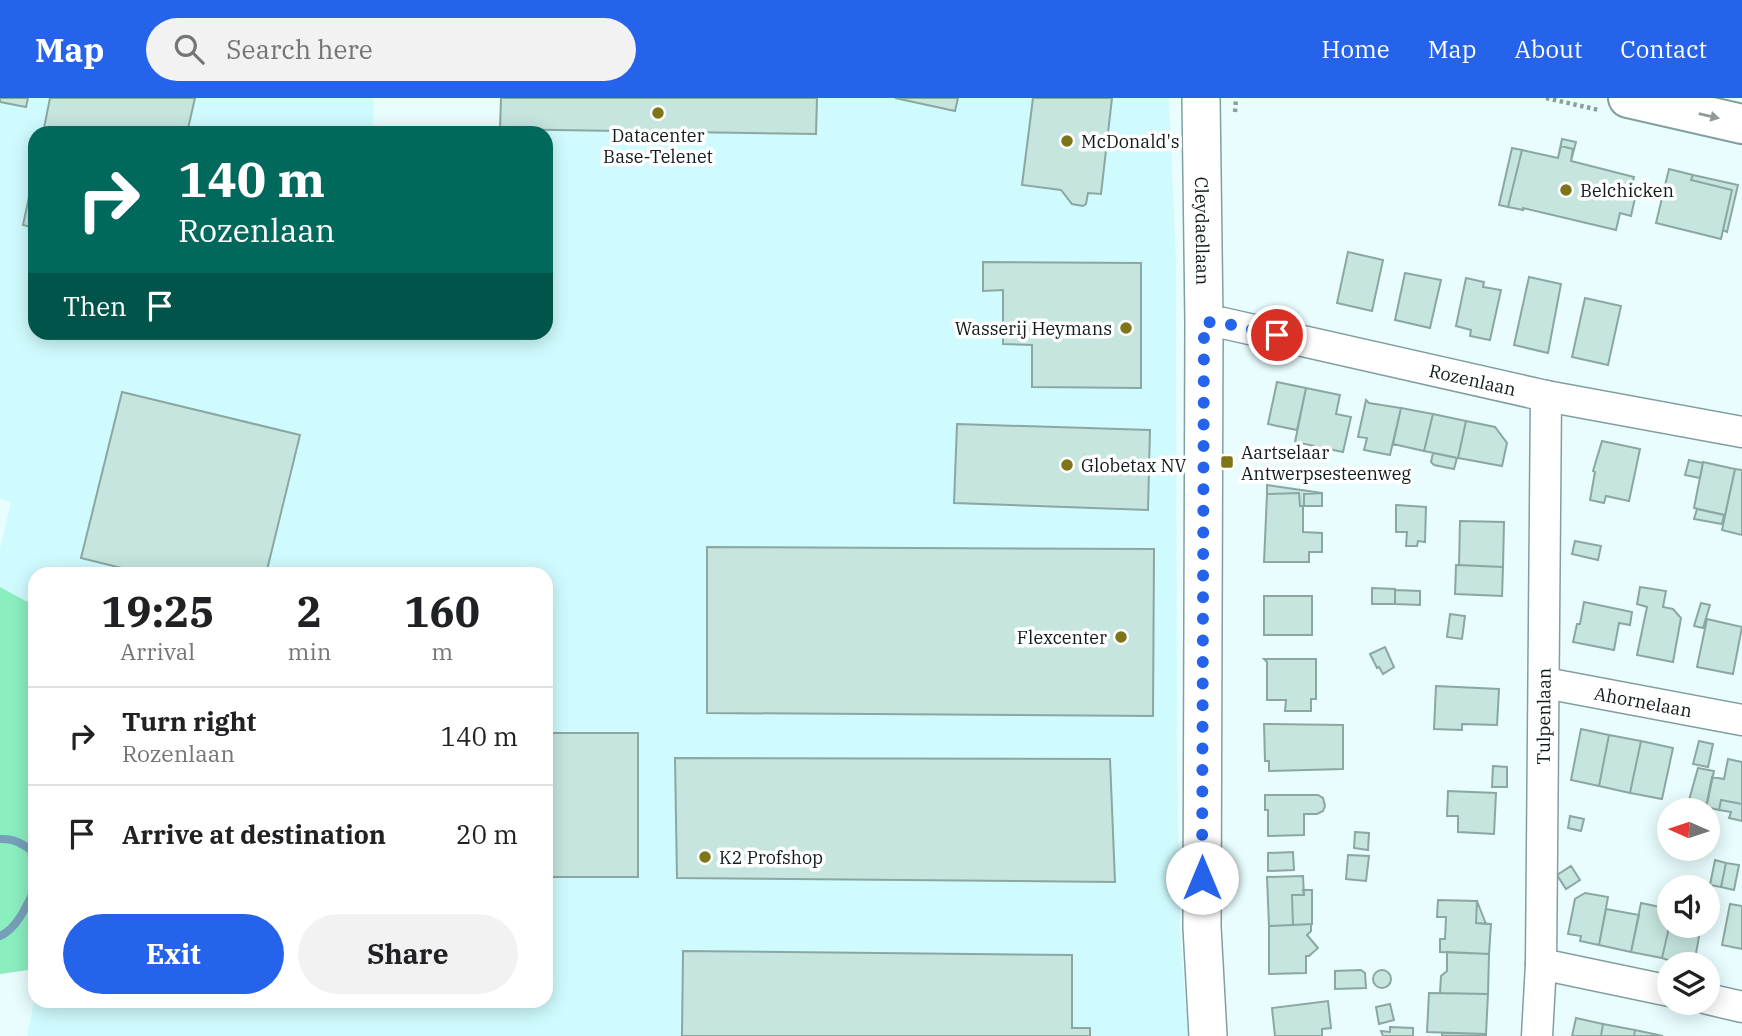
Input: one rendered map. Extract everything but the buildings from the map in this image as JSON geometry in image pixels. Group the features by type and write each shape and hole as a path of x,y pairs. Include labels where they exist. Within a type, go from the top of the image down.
{"main road":[{"path":"1628,98 1742,124"}],"street":[{"name":"Cleydaellaan","path":"1201,98 1204,322 1202,927 1208,1036"},
{"name":"Rozenlaan","path":"1204,322 1223,323 1546,396 1742,432"},
{"name":"Tulpenlaan","path":"1537,1036 1541,964 1545,682 1546,396"},
{"name":"Ahornelaan","path":"1545,682 1742,720"},
{"path":"1541,964 1657,988"},
{"path":"1720,1002 1742,1007"}],"shaded area":[{"path":"0,98 374,98 373,126 28,126 28,340 553,340 553,126 526,126 527,98 1169,98 1176,261 1180,930 1188,1036 27,1036 33,1008 553,1008 553,567 28,567 28,602 0,587 0,548 11,502 0,499"}],"green space":[{"path":"0,587 28,602 28,970 0,974"}],"waterway":[{"path":"0,839 19,842 28,848"},
{"path":"0,936 12,928 28,903"}],"place":[{"name":"Datacenter Base-Telenet","path":"658,113"},
{"name":"McDonald's","path":"1067,141"},
{"name":"Belchicken","path":"1566,190"},
{"name":"Wasserij Heymans","path":"1126,328"},
{"name":"Aartselaar Antwerpsesteenweg","path":"1227,462"},
{"name":"Globetax NV","path":"1067,465"},
{"name":"Flexcenter","path":"1121,637"},
{"name":"K2 Profshop","path":"705,857"}],"route":[{"path":"1202,878 1204,322 1223,323 1277,335"}]}
